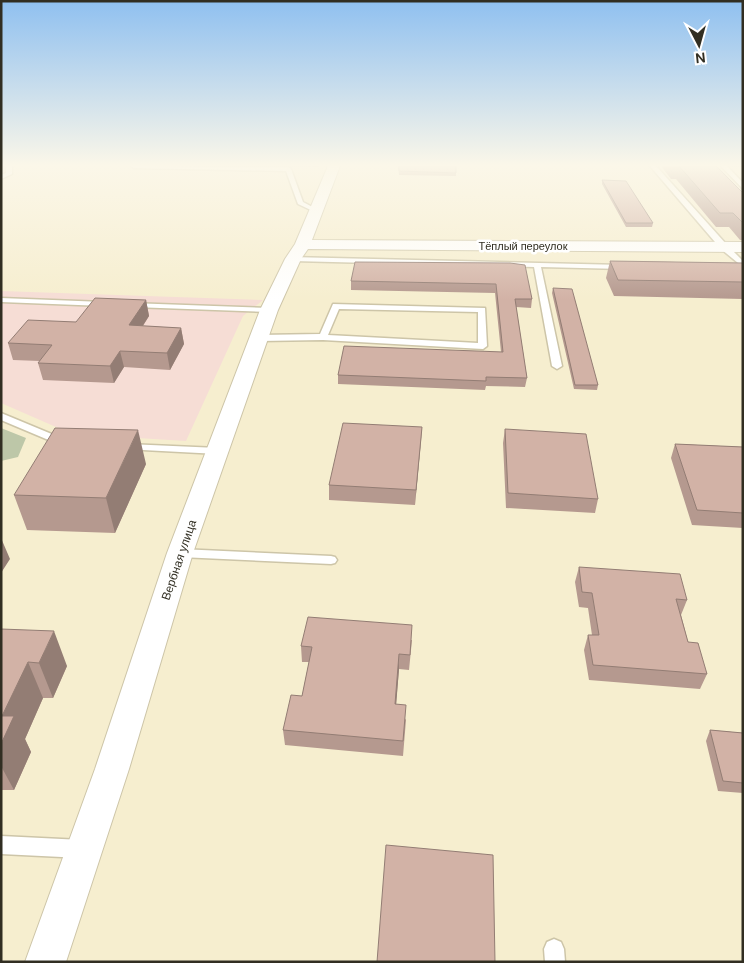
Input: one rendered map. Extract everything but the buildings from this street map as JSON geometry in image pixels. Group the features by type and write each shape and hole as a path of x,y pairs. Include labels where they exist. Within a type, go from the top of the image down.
{"street":[{"name":"Вербная улица","path":"45,962 112,769 180,553 270,310 317,211"},
{"name":"Тёплый переулок","path":"298,252 743,247"}],"lane":[{"path":"692,211 724,247 743,264"},
{"path":"298,252 635,267"},
{"path":"537,264 557,366"},
{"path":"733,270 743,271"},
{"path":"1,300 118,304"},
{"path":"128,304 270,310"},
{"path":"260,338 323,337 483,346 482,310 336,306 323,337"},
{"path":"1,416 64,443 74,444"},
{"path":"112,446 218,451"},
{"path":"180,553 331,560"},
{"path":"1,845 84,849"}],"shaded area":[{"path":"1,291 263,300 243,316 186,441 72,434 1,403"}],"green space":[{"path":"1,428 26,438 18,457 1,461"}]}
